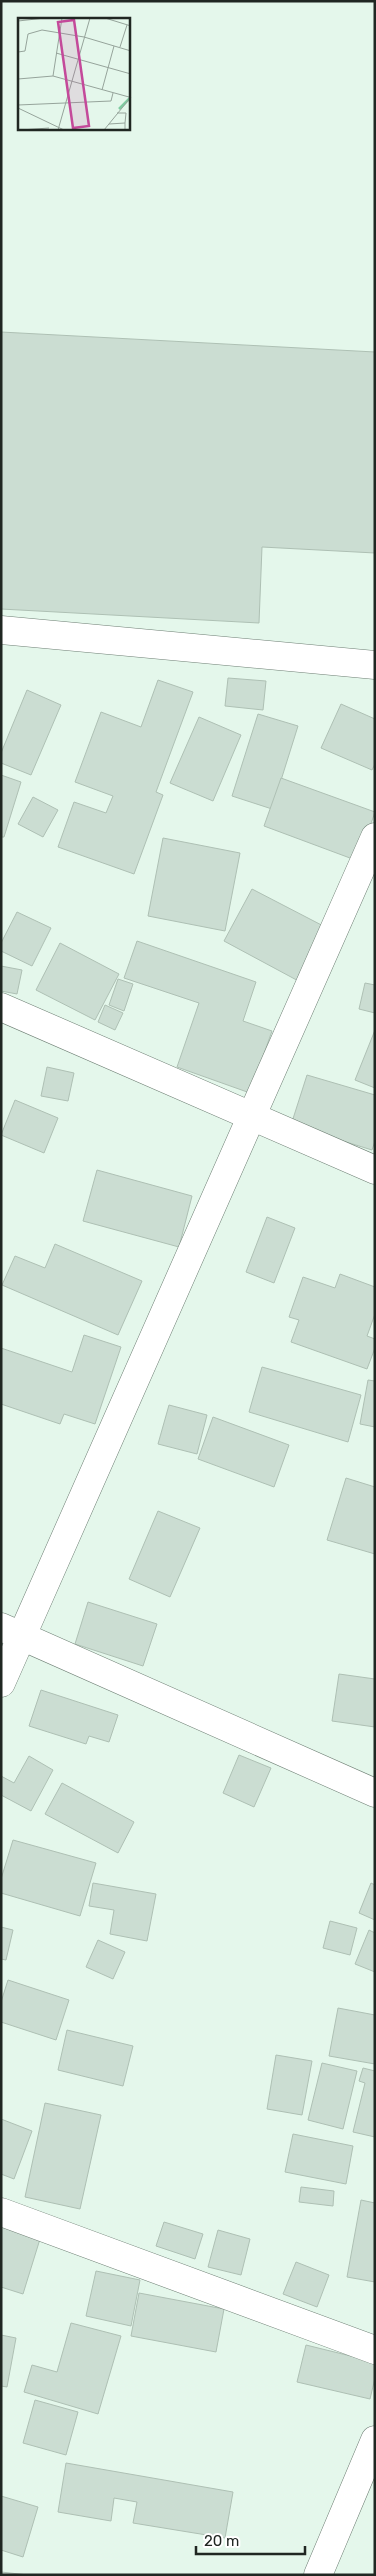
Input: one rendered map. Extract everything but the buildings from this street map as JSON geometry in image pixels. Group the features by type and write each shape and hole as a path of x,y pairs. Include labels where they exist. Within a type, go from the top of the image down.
{"street":[{"path":"1,630 375,665"},
{"path":"1,1683 11,1632 250,1117 375,836"},
{"path":"1,1007 375,1170"},
{"path":"11,1632 375,1793"},
{"path":"1,2212 375,2350"},
{"path":"318,2575 375,2440"}]}
